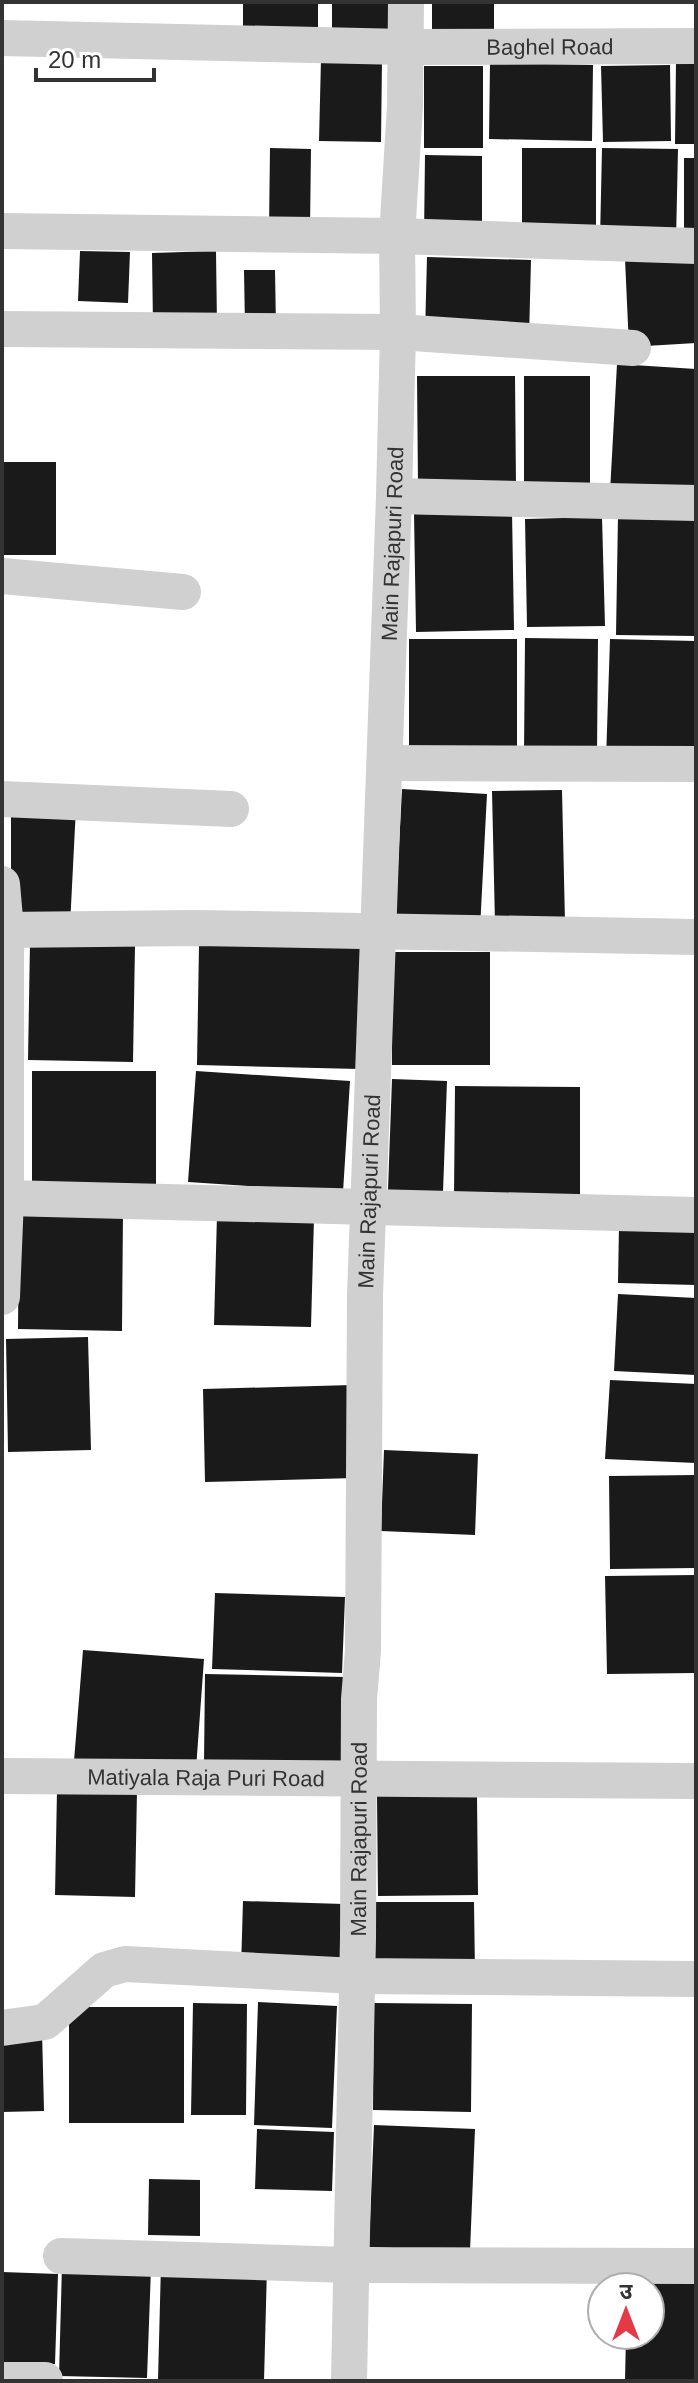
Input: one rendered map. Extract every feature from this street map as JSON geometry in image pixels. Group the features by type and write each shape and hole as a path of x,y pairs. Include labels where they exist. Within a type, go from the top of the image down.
{"street":[{"name":"Main Rajapuri Road","path":"349,2381 359,1699 363,1651 365,1295 394,496 397,236 405,106 406,2"},
{"name":"Baghel Road","path":"2,38 405,47 696,46"},
{"path":"2,231 397,236 696,246"},
{"path":"2,329 398,332 633,348"},
{"path":"394,496 696,503"},
{"path":"2,576 183,592"},
{"path":"385,763 696,764"},
{"path":"2,799 231,809"},
{"path":"2,884 2,1297"},
{"path":"4,930 196,928 696,937"},
{"path":"4,1198 696,1215"},
{"name":"Matiyala Raja Puri Road","path":"2,1776 696,1781"},
{"path":"2,2028 45,2022 104,1970 125,1964 356,1976 696,1979"},
{"path":"61,2256 349,2265 696,2266"},
{"path":"2,2380 45,2380"}],"building":[{"path":"243,2 318,2 318,35 243,34"},
{"path":"332,2 390,2 389,40 332,39"},
{"path":"432,2 494,2 494,32 432,32"},
{"path":"321,59 382,60 381,142 319,141"},
{"path":"676,61 696,61 696,144 675,144"},
{"path":"490,63 593,65 592,141 489,139"},
{"path":"670,65 671,141 603,142 601,66"},
{"path":"424,66 483,66 483,148 424,148"},
{"path":"270,148 311,149 310,229 269,229"},
{"path":"522,148 596,148 596,235 522,235"},
{"path":"602,148 678,149 676,241 600,240"},
{"path":"425,155 482,156 482,236 424,236"},
{"path":"684,158 696,158 696,236 684,236"},
{"path":"80,251 130,252 128,303 78,301"},
{"path":"216,251 217,325 153,326 152,253"},
{"path":"696,255 696,343 629,347 625,259"},
{"path":"427,257 531,260 529,338 425,334"},
{"path":"244,270 275,270 276,328 245,328"},
{"path":"617,364 696,369 695,496 610,492"},
{"path":"417,376 515,376 516,486 418,486"},
{"path":"524,376 590,376 590,492 524,492"},
{"path":"2,462 56,462 56,555 2,555"},
{"path":"512,511 514,630 416,632 414,513"},
{"path":"618,515 696,517 696,636 616,635"},
{"path":"602,517 605,626 527,627 525,519"},
{"path":"525,638 598,639 597,754 524,754"},
{"path":"409,639 517,639 517,754 409,754"},
{"path":"610,639 696,641 696,762 606,760"},
{"path":"402,789 487,794 480,929 395,925"},
{"path":"562,790 565,922 495,924 492,791"},
{"path":"11,804 76,807 70,926 11,922"},
{"path":"30,943 135,945 133,1062 28,1060"},
{"path":"199,945 362,948 359,1069 197,1065"},
{"path":"392,952 490,952 490,1065 392,1065"},
{"path":"32,1071 156,1071 156,1188 32,1188"},
{"path":"196,1071 350,1081 343,1192 188,1182"},
{"path":"392,1079 447,1081 443,1192 388,1190"},
{"path":"455,1086 580,1087 580,1196 454,1196"},
{"path":"19,1210 123,1211 122,1331 18,1329"},
{"path":"217,1215 314,1218 311,1327 214,1325"},
{"path":"619,1225 696,1226 696,1285 618,1283"},
{"path":"618,1294 696,1298 696,1375 614,1371"},
{"path":"88,1337 91,1450 8,1452 6,1339"},
{"path":"610,1380 696,1384 696,1463 605,1459"},
{"path":"352,1385 355,1478 205,1482 203,1389"},
{"path":"384,1450 478,1454 475,1535 381,1531"},
{"path":"696,1475 696,1568 610,1569 609,1476"},
{"path":"696,1575 696,1673 607,1674 605,1576"},
{"path":"215,1593 345,1597 342,1673 212,1669"},
{"path":"83,1650 204,1659 196,1769 74,1761"},
{"path":"205,1674 346,1677 344,1766 204,1763"},
{"path":"57,1790 137,1791 135,1897 55,1895"},
{"path":"477,1795 478,1895 378,1896 377,1796"},
{"path":"243,1901 344,1904 343,1972 241,1968"},
{"path":"375,1902 474,1902 475,1974 375,1975"},
{"path":"258,2002 337,2006 332,2128 254,2125"},
{"path":"193,2003 247,2004 246,2115 191,2115"},
{"path":"374,2003 472,2004 471,2112 373,2110"},
{"path":"69,2007 184,2007 184,2123 69,2123"},
{"path":"42,2030 44,2111 2,2112 2,2031"},
{"path":"374,2125 475,2129 470,2251 369,2247"},
{"path":"257,2129 334,2132 332,2191 255,2189"},
{"path":"149,2179 200,2180 200,2236 148,2235"},
{"path":"161,2264 267,2267 264,2381 158,2380"},
{"path":"62,2265 151,2268 147,2378 59,2376"},
{"path":"2,2272 58,2274 55,2364 2,2363"},
{"path":"666,2272 696,2272 696,2381 625,2381 626,2351 666,2351"}]}
